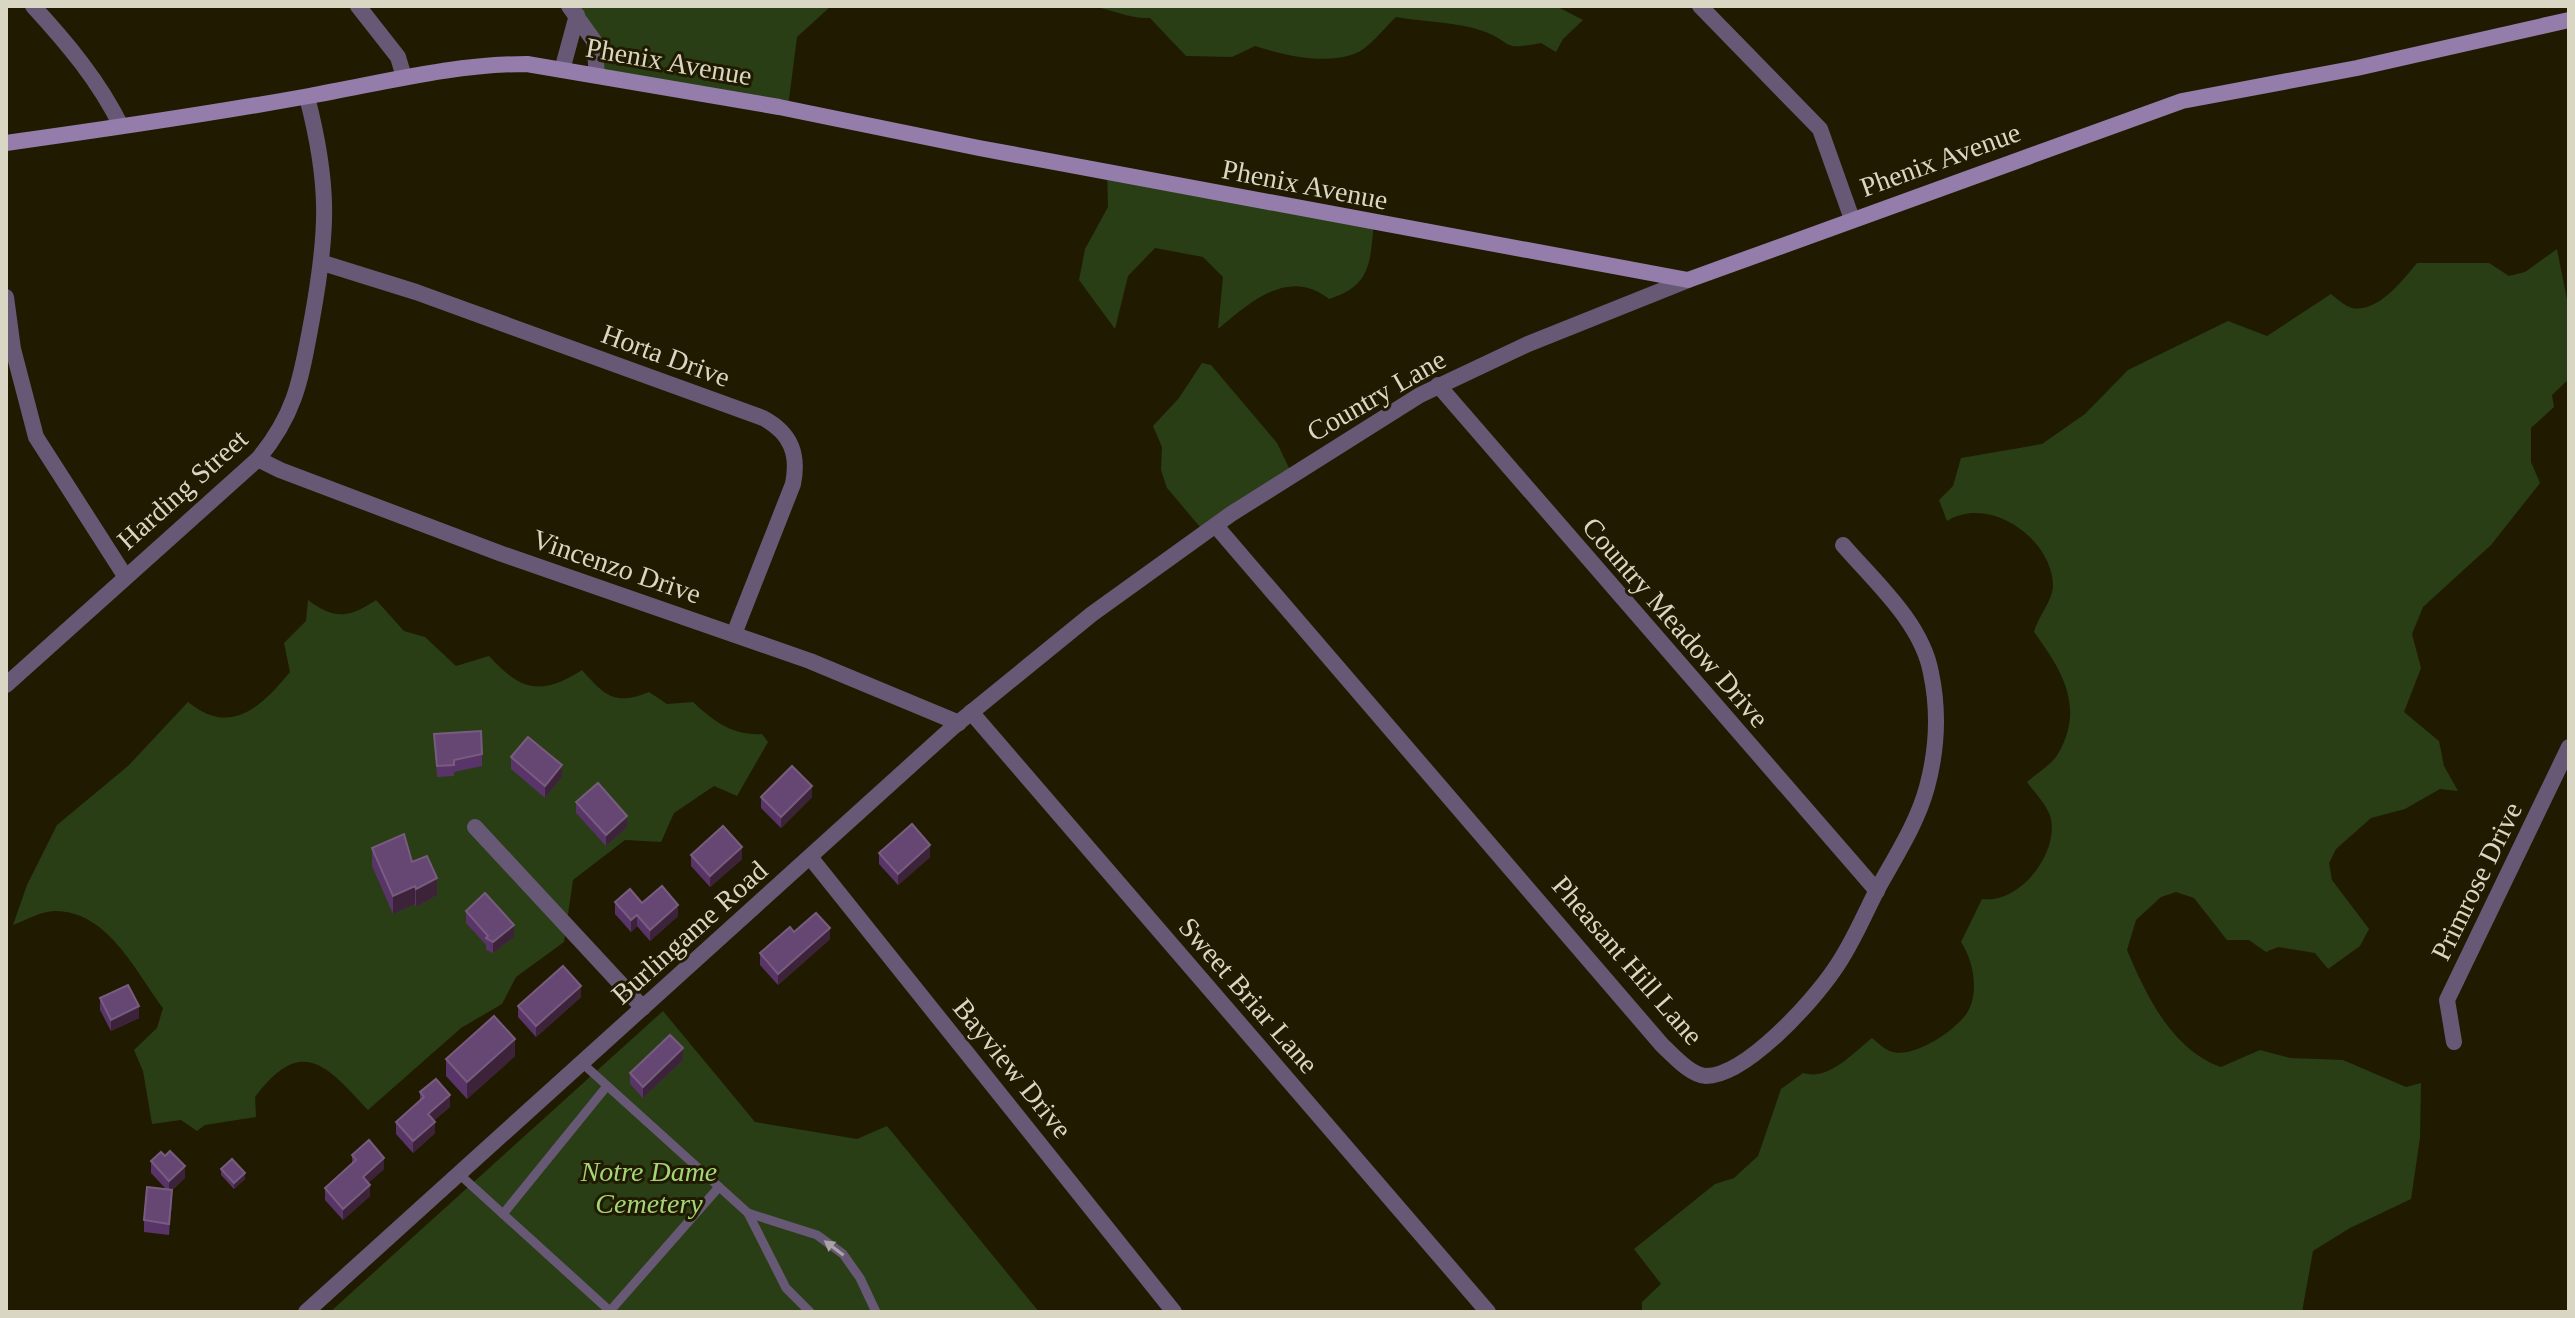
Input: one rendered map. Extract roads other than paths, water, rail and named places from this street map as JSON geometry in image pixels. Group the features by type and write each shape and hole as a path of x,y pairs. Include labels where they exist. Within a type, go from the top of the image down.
{"main road":[{"name":"Phenix Avenue","path":"6,143 307,97 404,77 494,64 527,64 1688,280 2182,101 2357,68 2569,20"}],"street":[{"path":"33,6 75,54 107,98 121,126"},
{"path":"358,6 398,57 404,77"},
{"path":"1700,6 1820,129 1852,219"},
{"path":"562,70 573,10"},
{"path":"573,10 594,41 597,75"},
{"name":"Harding Street","path":"6,685 258,459 278,435 294,405 323,263 326,198 322,152 307,97"},
{"name":"Horta Drive","path":"323,263 416,292 763,418 779,427 791,444 797,461 793,484 734,634"},
{"name":"Country Lane","path":"1114,599 1216,526 1438,385 1528,344 1688,280"},
{"path":"6,297 10,350 36,437 74,501 125,576"},
{"name":"Country Meadow Drive","path":"1438,385 1877,891"},
{"name":"Vincenzo Drive","path":"258,459 502,554 965,718"},
{"name":"Pheasant Hill Lane","path":"1216,526 1662,1045 1690,1069 1705,1076 1730,1069 1770,1040 1834,971 1912,825 1926,790 1936,728 1931,671 1920,638 1843,545"},
{"name":"Burlingame Road","path":"306,1312 965,718 1036,658 1114,599"},
{"name":"Sweet Briar Lane","path":"965,718 1488,1312"},
{"name":"Primrose Drive","path":"2454,1042 2447,1000 2569,747"},
{"path":"475,827 643,1008"},
{"name":"Bayview Drive","path":"810,857 1174,1312"}],"lane":[{"path":"582,1063 748,1213 786,1288 810,1312"},
{"path":"503,1214 607,1086"},
{"path":"459,1174 610,1311 719,1187"},
{"path":"748,1213 817,1235 843,1254 860,1278 876,1312"}],"park label":[{"name":"Notre Dame Cemetery","path":"649,1187"}]}
